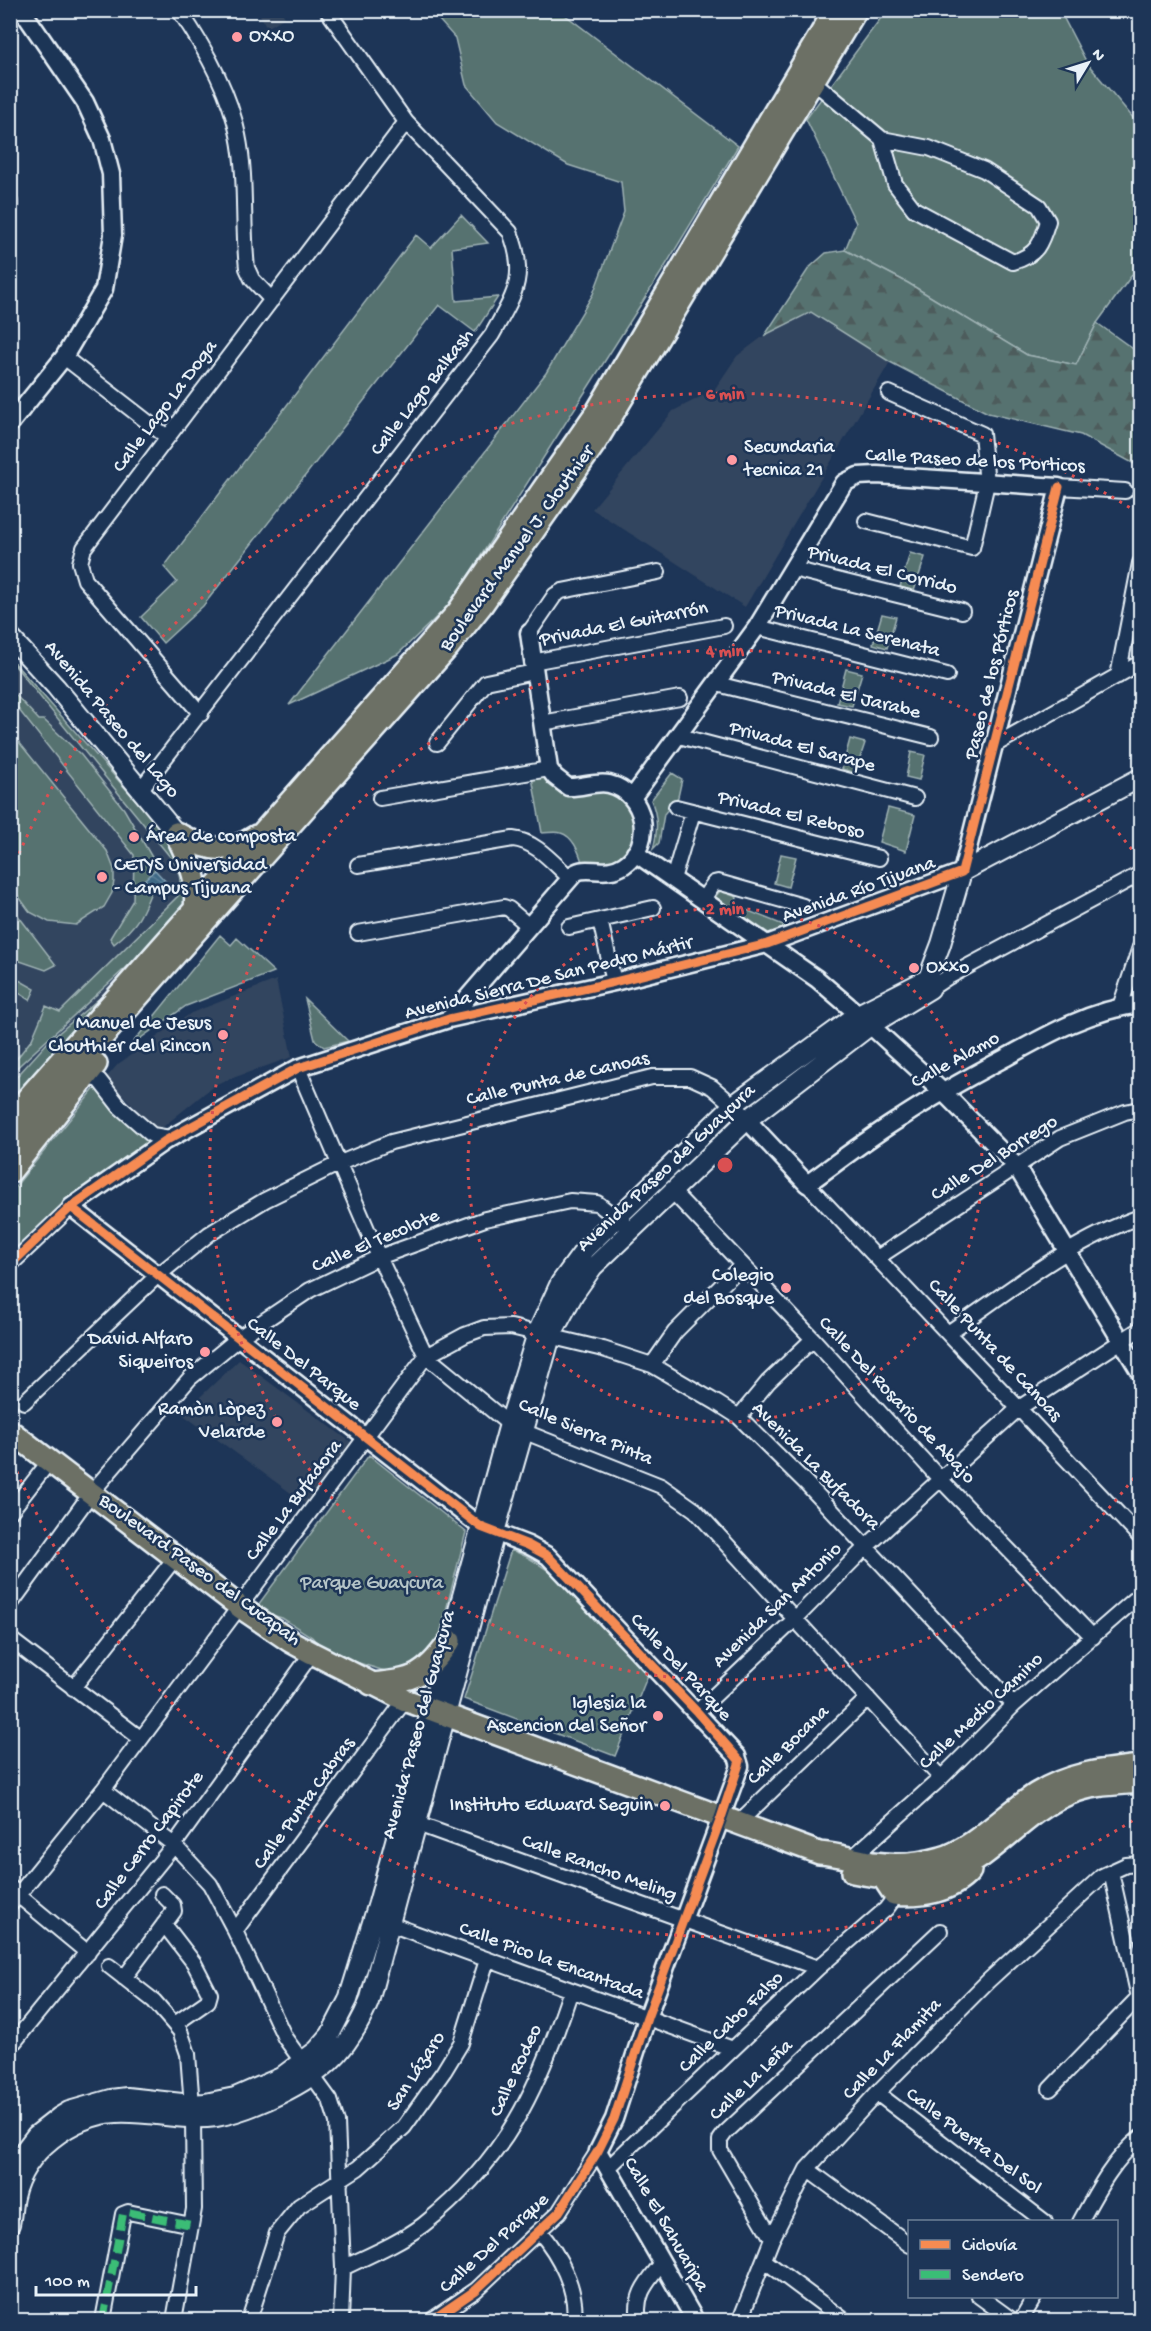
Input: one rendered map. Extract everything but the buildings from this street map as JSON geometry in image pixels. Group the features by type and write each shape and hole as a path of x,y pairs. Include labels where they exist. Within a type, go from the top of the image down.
{"main road":[{"name":"Boulevard Manuel J. Clouthier","path":"10,1118 458,612 596,413 835,10"},
{"name":"Boulevard Manuel J. Clouthier","path":"10,1141 185,946 449,646 481,606 595,442 856,10"},
{"name":"Avenida Paseo del Lago","path":"10,637 56,687 176,833"},
{"name":"Avenida Río Tijuana","path":"962,872 1140,778"},
{"path":"176,833 194,843 215,849 240,844 264,830"},
{"path":"176,833 195,873 197,888 195,910"},
{"name":"Paseo de los Pórticos","path":"929,984 962,872"},
{"path":"10,1172 86,1077 185,946"},
{"name":"Avenida Paseo del Guaycura","path":"10,2224 14,2196 23,2172 47,2143 72,2126 116,2113 192,2111 205,2103 244,2094 281,2077 302,2062 330,2035 348,2000 409,1821 488,1530 560,1283 585,1249 617,1216 733,1106 865,1020 929,984"},
{"name":"Avenida Paseo del Guaycura","path":"544,1334 593,1267 630,1230 747,1120 865,1020"},
{"name":"Boulevard Paseo del Cucapah","path":"10,1431 240,1607 290,1641 371,1684 439,1713 819,1853"},
{"name":"Avenida Paseo del Guaycura","path":"439,1713 450,1641 488,1530"},
{"path":"371,1684 411,1678 421,1674 437,1659 450,1641"},
{"path":"819,1853 892,1864 943,1858 959,1851 1035,1795 1063,1780 1092,1771 1140,1766"},
{"path":"819,1853 842,1869 888,1894 927,1877 964,1866 981,1856 1041,1809 1068,1794 1098,1785 1140,1782"},
{"name":"Avenida Paseo del Guaycura","path":"10,2169 36,2135 59,2117 94,2102 127,2097 217,2117 245,2109 293,2089 314,2077 353,2036 369,2002 390,1924 409,1821"}],"street":[{"path":"10,14 14,10"},
{"path":"12,418 64,357 104,288 113,235 111,174 102,139 85,102 22,10"},
{"path":"179,10 202,44 228,100 238,134 247,268 252,279 272,300"},
{"name":"Calle Lago Balkash","path":"141,789 492,335 515,291 519,272 518,253 510,232 406,122 327,10"},
{"path":"814,82 882,140 929,148 984,170 1039,206 1048,220 1042,242 1028,258 1013,262 914,208 895,184 882,140"},
{"name":"Calle Lago La Doga","path":"201,714 85,580 80,563 84,548 406,122"},
{"path":"10,202 10,216"},
{"path":"64,357 167,437"},
{"path":"866,521 972,548 987,483 982,434 889,393"},
{"name":"Calle Paseo de los Porticos","path":"632,798 758,627 839,489 851,478 877,475 1125,491"},
{"name":"Paseo de los Pórticos","path":"962,872 1059,487"},
{"path":"1118,676 1140,563"},
{"name":"Privada El Corrido","path":"793,569 962,611"},
{"path":"448,1018 570,878 579,870 610,871 624,865 641,842 644,827 641,812 632,798 623,790 609,784 568,787 549,769 529,633 555,595 562,591 658,572"},
{"name":"Privada El Guitarrón","path":"437,743 486,682 533,667 724,626"},
{"name":"Privada La Serenata","path":"758,627 947,675"},
{"path":"993,746 1140,663"},
{"name":"Privada El Jarabe","path":"717,684 931,737"},
{"path":"542,723 680,699"},
{"name":"Privada El Sarape","path":"679,736 915,798"},
{"path":"380,798 549,769"},
{"name":"Privada El Reboso","path":"676,807 879,858"},
{"name":"Privada El Reboso","path":"673,879 693,812"},
{"path":"358,865 513,839 528,843 570,878"},
{"path":"635,853 817,979 943,1092 1016,1166 1140,1372"},
{"name":"Avenida Río Tijuana","path":"767,944 962,872"},
{"path":"929,984 948,977 1140,874"},
{"path":"703,899 714,883 718,882 803,906"},
{"path":"358,933 504,907 529,926"},
{"path":"569,927 652,908"},
{"path":"600,920 614,982"},
{"name":"Avenida Sierra De San Pedro Mártir","path":"10,1265 71,1207 170,1138 298,1068 448,1018 614,982 767,944"},
{"path":"1120,1007 1140,947"},
{"name":"Calle Alamo","path":"807,1184 899,1119 1050,1033 1120,1007 1140,1004"},
{"name":"Calle Sierra Pinta","path":"298,1068 379,1257 426,1356 517,1428 661,1486 695,1510 941,1778"},
{"path":"86,1077 99,1080 120,1107 152,1135 170,1138"},
{"name":"Calle Punta de Canoas","path":"24,1402 157,1276 218,1228 265,1200 340,1163 391,1142 652,1077 690,1077 712,1087 747,1120 1140,1536"},
{"name":"Calle Del Borrego","path":"877,1258 1060,1138 1125,1112 1140,1109"},
{"name":"Calle Del Rosario de Abajo","path":"671,1190 813,1339 940,1479 1093,1637"},
{"name":"Calle El Tecolote","path":"10,1605 92,1492 190,1378 240,1337 310,1290 379,1257 485,1219 570,1201 597,1203 617,1216 630,1230"},
{"name":"Calle Del Parque","path":"71,1207 157,1276 240,1337 366,1438 488,1530 548,1556 697,1712 740,1761 729,1821 682,1919 614,2119 598,2151 559,2212 476,2290 432,2320"},
{"path":"948,1333 1069,1251 1115,1226 1140,1217"},
{"path":"652,1365 675,1332 742,1265"},
{"name":"Calle La Bufadora","path":"13,1896 103,1790 426,1356 465,1335 484,1328 511,1327 544,1334"},
{"name":"Avenida San Antonio","path":"697,1712 795,1619 867,1546 1019,1408 1140,1329"},
{"name":"Avenida La Bufadora","path":"544,1334 603,1349 652,1365 739,1417 867,1546 1014,1705"},
{"path":"739,1417 768,1382 813,1339"},
{"path":"10,1512 49,1462"},
{"path":"73,1688 175,1558"},
{"name":"Calle Medio Camino","path":"852,1858 941,1778 1014,1705 1140,1595"},
{"path":"10,1639 140,1738"},
{"name":"Calle Cerro Capirote","path":"10,2047 174,1845 312,1653"},
{"name":"Calle Bocana","path":"729,1821 868,1698"},
{"name":"Calle Punta Cabras","path":"235,1931 405,1700"},
{"path":"103,1790 174,1845 210,1884 235,1931 285,2038 330,2100 337,2122 340,2179 343,2268 341,2320"},
{"name":"Calle Rancho Meling","path":"409,1821 818,1968"},
{"name":"Calle La Flamita","path":"740,2320 772,2239 807,2169 877,2093 988,1981 1102,1876 1126,1865 1140,1864"},
{"path":"1050,2090 1139,2000 1111,1872"},
{"path":"124,1978 175,1908 162,1894"},
{"name":"Calle Cabo Falso","path":"608,2168 818,1968 888,1894"},
{"path":"13,1896 88,1953"},
{"path":"164,1924 194,1963 210,1994 208,2001 175,2024"},
{"name":"Calle Pico la Encantada","path":"390,1924 733,2049"},
{"name":"Calle La Leña","path":"772,2239 720,2150 720,2140 867,1997 940,1931"},
{"name":"San Lázaro","path":"249,2320 277,2233 299,2206 358,2168 404,2127 444,2071 461,2043 487,1960"},
{"path":"109,1966 154,2001 175,2024 180,2031 188,2054 194,2209 174,2320"},
{"name":"Calle Rodeo","path":"343,2268 389,2246 422,2226 461,2192 483,2168 512,2130 527,2104 555,2038 571,1990"},
{"name":"Calle Puerta Del Sol","path":"877,2093 1042,2220"},
{"path":"1081,2220 1105,2178 1125,2150 1140,2138"},
{"name":"Calle El Sahuaripa","path":"598,2151 695,2320"},
{"path":"807,2169 908,2244"},
{"path":"103,2320 123,2214 128,2212 191,2225"},
{"path":"539,2231 566,2271 575,2311 574,2320"},
{"path":"765,2260 844,2320"},
{"path":"639,2320 637,2308 641,2289 662,2263"},
{"path":"982,2298 1012,2320"},
{"path":"1020,2320 1034,2298"}],"shaded area":[{"path":"258,11 281,11 285,17 267,28"},
{"name":"Secundaria tecnica 21","path":"811,311 890,362 745,607 592,509 673,411 714,390 737,356 765,335"},
{"name":"CETYS Universidad - Campus Tijuana","path":"11,658 179,849 185,906 11,1099"},
{"name":"Manuel de Jesus Clouthier del Rincon","path":"276,980 292,1057 216,1084 158,1131 106,1078 118,1064 191,1013"},
{"path":"239,1360 351,1442 306,1504 182,1414"}],"green space":[{"path":"431,11 560,11 738,146 664,268 451,603 398,654 289,705 546,373 593,294 624,212 621,182 568,165 497,122 466,85 455,38"},
{"path":"886,11 1060,11 1087,63 1140,126 1140,264 1097,323 1076,365 1027,355 908,283 845,250 856,223 806,119"},
{"path":"461,215 488,243 452,248 456,301 498,297 475,332 439,305 203,606 163,643 141,617 177,582 164,567 416,235 431,248"},
{"path":"845,250 908,283 1027,355 1076,365 1097,323 1140,354 1140,467 1081,435 988,413 890,362 811,312 765,335 809,268 826,253"},
{"path":"910,553 925,557 914,591 900,587"},
{"path":"882,614 896,617 887,648 873,644"},
{"path":"10,658 179,849 190,867 185,906 144,951 11,1073 11,1066 32,1039 46,1006 60,1012 178,896 180,883 175,863"},
{"path":"846,669 862,673 852,706 837,703"},
{"path":"10,689 39,720 44,720 81,755 124,809 153,859 155,870 146,879 153,887 146,905 134,925 114,944 110,938 133,900 134,855 11,700"},
{"path":"10,731 107,851 114,869 112,893 104,907 76,925 49,922 30,912 11,886"},
{"path":"850,739 865,743 855,773 842,769"},
{"path":"911,752 925,755 919,780 906,777"},
{"path":"531,772 609,784 643,824 624,865 584,869 574,843 566,835 559,832 542,833"},
{"path":"672,773 682,779 678,797 664,814 659,843 653,849 656,824 651,800"},
{"path":"888,808 915,815 906,851 879,842"},
{"path":"781,854 796,857 788,887 774,883"},
{"path":"720,891 737,897 736,906 796,930 773,936 715,897"},
{"path":"10,905 56,965 46,970 11,958"},
{"path":"220,935 231,945 237,938 274,972 186,1006 131,1045"},
{"path":"10,975 35,989 30,1000 11,988"},
{"path":"108,991 11,1099 11,1083 48,1042"},
{"path":"305,999 348,1041 324,1047 315,1040"},
{"path":"96,1087 138,1133 154,1140 11,1264 11,1192"},
{"name":"Parque Guaycura","path":"369,1455 466,1532 437,1646 420,1667 388,1672 343,1658 322,1649 312,1637 258,1605"},
{"path":"511,1550 531,1559 568,1587 648,1675 615,1756 464,1699"}],"water":[{"path":"155,870 169,885 159,894 145,879"}],"marked path":[{"path":"103,2320 123,2214 128,2212 191,2225"}],"cycle path":[{"path":"10,1265 71,1207 165,1141 298,1068 449,1019 614,982 767,944 962,872 1059,487"},
{"path":"71,1207 481,1527 528,1545 548,1556 697,1712 740,1761 647,2018 614,2119 598,2151 559,2212 476,2290 432,2320"}],"place":[{"name":"OXXO","path":"237,37"},
{"name":"Secundaria tecnica 21","path":"732,460"},
{"name":"Área de composta","path":"134,837"},
{"name":"CETYS Universidad - Campus Tijuana","path":"102,877"},
{"name":"Oxxo","path":"914,968"},
{"name":"Manuel de Jesus Clouthier del Rincon","path":"223,1035"},
{"name":"Colegio del Bosque","path":"786,1288"},
{"name":"David Alfaro Siqueiros","path":"205,1352"},
{"name":"Ramòn Lòpez Velarde","path":"277,1422"},
{"name":"Iglesia la Ascencion del Señor","path":"658,1716"},
{"name":"Instituto Edward Seguin","path":"665,1806"}]}
